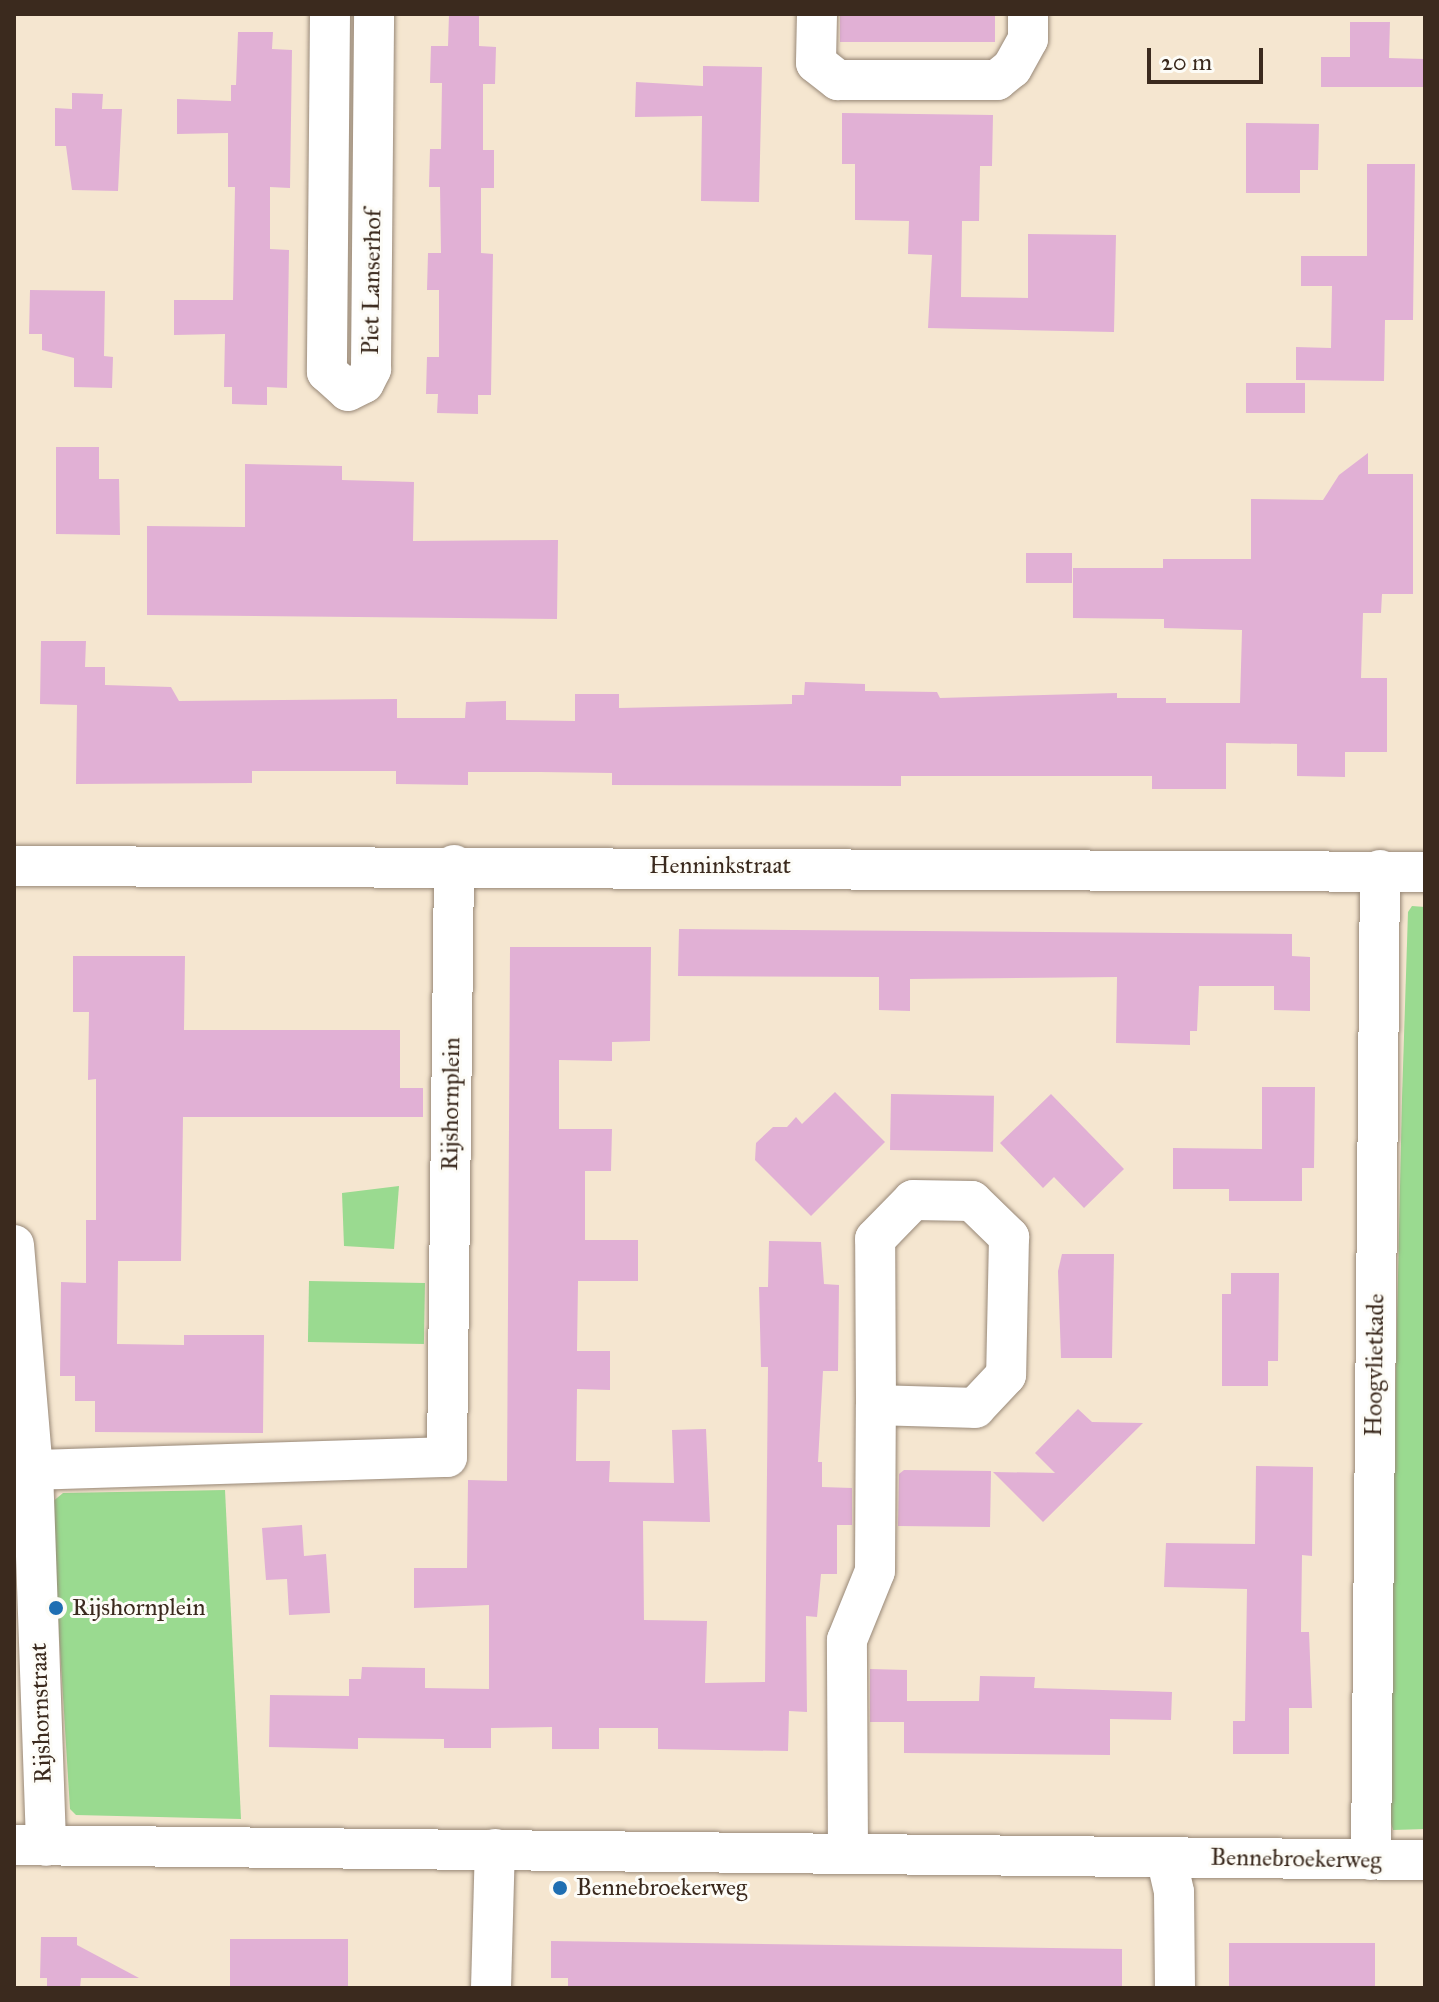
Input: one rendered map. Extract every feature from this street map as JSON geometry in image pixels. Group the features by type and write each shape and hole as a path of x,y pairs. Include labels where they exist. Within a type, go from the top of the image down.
{"street":[{"name":"Piet Lanserhof","path":"330,14 327,372 348,391 364,383 371,369 374,14"},
{"path":"817,14 816,63 838,80 997,80 1012,68 1028,39 1028,14"},
{"name":"Henninkstraat","path":"14,866 454,865 1425,872"},
{"name":"Rijshornplein","path":"33,1470 447,1457 454,865"},
{"name":"Hoogvlietkade","path":"1371,1860 1380,870"},
{"path":"848,1853 847,1640 875,1571 875,1239 913,1200 972,1201 1009,1237 1006,1375 975,1408 876,1405"},
{"name":"Rijshornstraat","path":"14,1245 33,1470 30,1845"},
{"name":"Bennebroekerweg","path":"30,1845 1425,1860"},
{"path":"491,1988 495,1849"},
{"path":"1166,1857 1174,1892 1175,1988"}],"green space":[{"path":"1412,906 1425,907 1425,1829 1393,1830 1388,1813 1388,1719 1402,1099 1408,912"},
{"path":"399,1186 394,1249 344,1246 342,1193"},
{"path":"309,1281 425,1283 424,1344 308,1342"},
{"path":"225,1490 241,1819 76,1815 70,1809 51,1503 63,1493"}],"building":[{"path":"449,14 479,14 479,46 496,47 495,84 483,84 483,150 494,150 494,188 481,188 481,253 493,254 491,395 478,395 478,414 437,413 438,394 426,394 427,357 439,357 439,290 427,290 428,253 441,253 440,187 429,187 430,149 441,149 442,83 430,83 431,46 448,46"},
{"path":"840,14 995,14 995,42 840,42"},
{"path":"1350,22 1390,22 1389,58 1425,59 1425,87 1321,87 1321,57 1350,57"},
{"path":"238,32 273,32 272,49 292,50 290,188 270,187 270,249 289,250 287,388 267,387 267,405 232,404 232,387 224,387 225,334 174,335 174,300 233,300 235,187 228,187 228,133 177,134 177,99 231,101 231,85 236,85"},
{"path":"703,66 762,67 759,202 701,201 702,116 635,117 636,82 703,86"},
{"path":"72,93 103,94 102,109 122,109 118,191 72,190 66,146 55,146 55,108 72,109"},
{"path":"842,113 993,115 992,166 980,166 979,221 962,221 961,297 1028,298 1028,234 1116,235 1114,332 928,328 932,255 908,254 909,221 855,220 855,164 842,164"},
{"path":"1246,123 1319,124 1318,170 1300,170 1300,193 1246,193"},
{"path":"1367,164 1415,164 1413,320 1385,320 1384,381 1296,380 1296,347 1331,348 1332,286 1301,286 1301,256 1367,256"},
{"path":"30,290 105,291 104,356 113,357 112,388 74,387 74,358 42,350 42,334 29,334"},
{"path":"1246,383 1305,383 1305,413 1246,413"},
{"path":"56,447 99,447 99,479 119,479 120,535 56,534"},
{"path":"1368,453 1368,474 1413,474 1413,594 1382,594 1381,613 1363,613 1361,678 1387,678 1387,752 1345,752 1345,777 1297,776 1297,744 1226,743 1226,789 1152,789 1152,776 901,776 901,786 612,785 612,773 540,772 468,772 468,785 396,784 396,771 252,771 252,783 76,784 77,705 40,704 41,641 86,641 85,667 105,667 105,685 171,687 179,701 397,699 397,718 465,718 466,702 506,701 506,720 575,721 575,694 619,694 619,708 792,704 792,695 804,695 805,682 865,684 865,691 937,692 940,698 1117,693 1117,698 1166,698 1166,703 1240,703 1242,630 1164,628 1164,619 1073,618 1073,568 1163,568 1163,559 1251,559 1251,499 1323,500 1339,475"},
{"path":"245,464 342,466 342,480 414,482 413,541 558,540 557,619 147,615 147,526 245,527"},
{"path":"1026,553 1072,553 1072,583 1026,583"},
{"path":"679,929 1292,934 1292,956 1310,957 1310,1011 1274,1010 1274,986 1199,986 1197,1031 1190,1031 1190,1045 1116,1043 1117,977 910,979 910,1011 879,1010 879,977 678,976"},
{"path":"510,947 651,947 650,1041 612,1042 612,1061 559,1060 559,1129 612,1129 611,1171 585,1171 585,1240 638,1240 638,1281 578,1281 577,1351 610,1351 610,1390 577,1389 576,1461 610,1461 609,1482 674,1483 672,1430 706,1429 710,1522 643,1521 644,1620 707,1621 705,1683 765,1682 768,1367 761,1367 759,1287 768,1287 769,1241 821,1242 824,1284 839,1285 838,1371 823,1371 818,1462 822,1462 822,1487 852,1488 852,1525 837,1525 837,1574 821,1574 817,1617 806,1616 807,1712 789,1711 788,1751 658,1749 658,1728 599,1728 599,1749 552,1749 552,1727 491,1728 491,1748 444,1748 444,1739 358,1738 358,1749 269,1747 270,1695 349,1696 349,1679 361,1679 362,1667 425,1668 425,1688 489,1689 489,1605 414,1608 414,1568 467,1568 468,1480 507,1481"},
{"path":"73,956 185,956 184,1030 400,1030 400,1088 423,1088 423,1117 183,1117 181,1261 118,1261 117,1344 184,1345 184,1335 264,1335 263,1433 95,1432 95,1401 75,1401 75,1376 60,1376 61,1282 86,1283 86,1220 96,1220 96,1079 88,1080 89,1012 73,1012"},
{"path":"1262,1087 1315,1087 1314,1168 1302,1168 1302,1201 1229,1201 1229,1189 1173,1189 1173,1148 1262,1149"},
{"path":"835,1092 885,1142 811,1216 755,1160 756,1143 773,1127 787,1127 796,1117 802,1124"},
{"path":"891,1094 994,1096 993,1152 890,1150"},
{"path":"1051,1094 1124,1169 1084,1208 1054,1177 1043,1188 1000,1143"},
{"path":"1062,1254 1114,1254 1112,1358 1061,1358 1058,1271"},
{"path":"1231,1273 1279,1273 1278,1361 1268,1361 1268,1386 1222,1386 1222,1294 1231,1294"},
{"path":"1078,1409 1092,1422 1143,1423 1043,1522 993,1472 1055,1473 1035,1453"},
{"path":"1256,1466 1313,1467 1312,1556 1302,1555 1301,1632 1309,1632 1312,1708 1289,1708 1289,1754 1233,1754 1233,1721 1245,1721 1247,1589 1164,1587 1166,1543 1255,1544"},
{"path":"904,1470 991,1471 990,1527 898,1526 899,1474"},
{"path":"302,1525 304,1556 326,1554 330,1613 289,1615 287,1579 266,1580 262,1528"},
{"path":"870,1669 907,1670 907,1701 979,1701 980,1676 1035,1677 1034,1688 1172,1692 1171,1720 1110,1719 1110,1755 904,1753 904,1722 870,1722"},
{"path":"41,1937 77,1937 77,1945 139,1978 81,1978 80,1988 47,1988 47,1978 40,1978"},
{"path":"230,1939 348,1939 348,1988 230,1988"},
{"path":"551,1941 1122,1949 1122,1988 568,1988 568,1978 551,1978"},
{"path":"1229,1943 1375,1943 1375,1988 1229,1988"}],"place":[{"name":"Rijshornplein","path":"56,1608"},
{"name":"Bennebroekerweg","path":"560,1888"}]}
